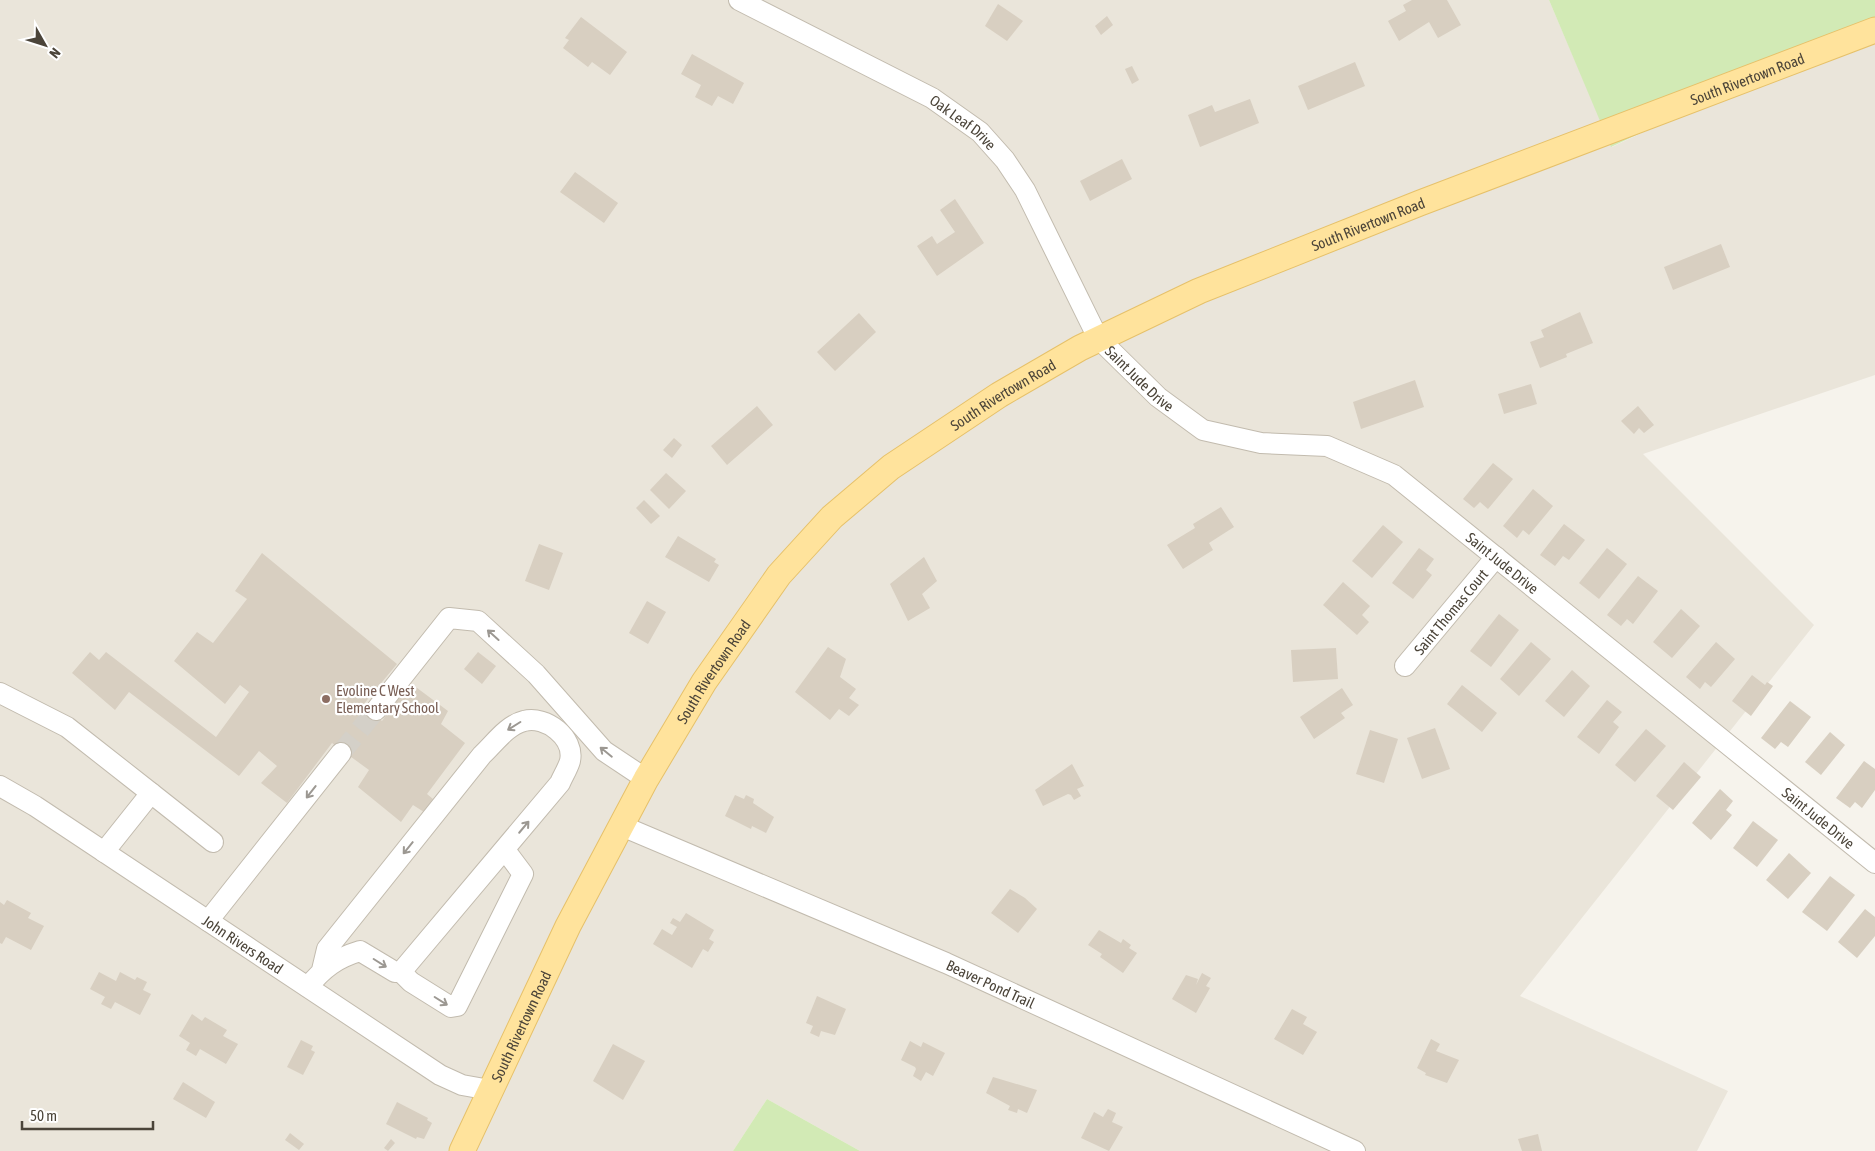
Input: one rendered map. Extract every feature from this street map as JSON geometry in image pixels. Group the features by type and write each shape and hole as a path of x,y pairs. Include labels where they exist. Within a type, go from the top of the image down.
{"main road":[{"name":"South Rivertown Road","path":"462,1151 568,926 646,779 704,682 774,583 832,517 891,467 999,395 1098,338 1199,291 1420,203 1875,30"}],"street":[{"name":"Oak Leaf Drive","path":"745,2 932,98 980,132 1005,160 1025,190 1098,338"},
{"name":"Saint Jude Drive","path":"1098,338 1158,397 1203,430 1261,443 1327,446 1394,475 1875,863"},
{"name":"Saint Thomas Court","path":"1405,666 1496,557"},
{"path":"376,710 449,618 478,621 536,674 604,751 646,779"},
{"path":"0,693 67,727 213,842"},
{"path":"322,970 327,949 482,755 510,728 525,720 543,722 556,728 567,742 570,760 560,783 401,972"},
{"path":"208,921 341,753"},
{"name":"John Rivers Road","path":"0,786 104,852 440,1075 462,1085 490,1090"},
{"path":"104,852 151,793"},
{"name":"Beaver Pond Trail","path":"622,826 946,964 1355,1151"},
{"path":"308,987 322,970 341,957 360,951 395,972 401,972 411,982 451,1007 457,1006 523,874 505,850"}],"shaded area":[{"path":"0,0 1549,0 1612,147 1875,22 1875,375 1643,454 1814,625 1520,996 1728,1091 1697,1151 860,1151 767,1099 733,1151 0,1151"}],"green space":[{"path":"1549,0 1875,0 1875,22 1611,147"},
{"path":"767,1099 860,1151 733,1151"}],"building":[{"path":"1412,0 1447,0 1461,25 1438,38 1429,22 1399,41 1388,21 1406,11 1403,5"},
{"path":"998,4 1023,21 1007,41 985,26"},
{"path":"1107,16 1113,25 1101,35 1095,26"},
{"path":"581,17 627,52 610,75 592,62 588,67 563,48 569,40 565,38"},
{"path":"692,54 744,83 733,104 718,96 712,106 695,97 701,85 681,74"},
{"path":"1355,62 1365,86 1308,110 1298,86"},
{"path":"1132,66 1139,80 1132,84 1125,69"},
{"path":"1250,99 1259,123 1200,147 1188,115 1212,105 1215,112"},
{"path":"1122,159 1132,179 1090,201 1080,181"},
{"path":"575,172 618,203 604,223 560,192"},
{"path":"955,199 984,243 937,276 917,246 932,236 937,244 955,232 940,210"},
{"path":"1721,244 1730,267 1673,290 1664,267"},
{"path":"1580,312 1593,343 1566,354 1567,357 1540,368 1530,342 1544,337 1541,330"},
{"path":"859,313 876,332 835,371 817,352"},
{"path":"1415,380 1424,407 1361,429 1353,402"},
{"path":"1531,384 1537,404 1504,414 1498,394"},
{"path":"757,406 773,425 727,465 711,446"},
{"path":"1638,406 1654,425 1644,433 1639,428 1634,434 1621,421"},
{"path":"674,438 682,445 672,458 663,450"},
{"path":"1493,463 1513,479 1488,509 1480,502 1474,508 1463,499"},
{"path":"666,473 686,491 669,509 650,490"},
{"path":"1533,489 1553,506 1529,535 1523,530 1517,538 1503,526"},
{"path":"644,500 660,516 651,524 636,508"},
{"path":"1221,507 1234,527 1209,543 1213,550 1183,569 1167,545 1195,528 1193,524"},
{"path":"1564,524 1585,540 1569,560 1563,556 1555,566 1540,555"},
{"path":"1383,525 1403,542 1372,578 1352,561"},
{"path":"678,536 716,559 714,562 719,565 709,582 665,557"},
{"path":"539,544 563,553 549,590 525,581"},
{"path":"1419,548 1434,559 1426,570 1432,575 1413,599 1392,583"},
{"path":"1607,548 1627,564 1599,599 1579,583"},
{"path":"262,553 397,664 363,705 382,721 409,682 448,711 441,724 465,743 427,794 433,799 424,812 413,805 401,822 358,787 369,770 332,743 287,803 261,783 277,766 259,751 239,776 129,692 115,710 72,673 90,652 99,660 106,652 216,737 249,692 240,685 225,704 174,661 197,632 213,643 247,599 235,591"},
{"path":"924,557 937,581 922,594 930,608 908,621 890,584"},
{"path":"1638,576 1658,591 1633,624 1627,619 1621,626 1607,615"},
{"path":"1343,582 1370,606 1362,615 1369,622 1357,635 1323,605"},
{"path":"647,601 666,612 648,644 629,633"},
{"path":"1681,609 1700,626 1672,658 1653,642"},
{"path":"1499,614 1519,630 1491,667 1470,651"},
{"path":"1531,642 1551,659 1519,696 1500,679"},
{"path":"1716,642 1735,659 1711,687 1705,682 1700,689 1686,677"},
{"path":"828,647 846,659 840,677 856,689 849,698 859,705 849,716 839,709 830,720 795,692"},
{"path":"1336,648 1338,679 1293,682 1291,650"},
{"path":"478,652 496,666 482,684 464,669"},
{"path":"1572,670 1590,686 1564,717 1545,701"},
{"path":"1752,675 1765,685 1767,682 1773,686 1751,716 1732,701"},
{"path":"1462,685 1497,713 1482,732 1447,704"},
{"path":"1342,688 1353,705 1341,713 1345,718 1314,739 1300,717"},
{"path":"1607,700 1622,712 1613,722 1619,727 1599,754 1577,737"},
{"path":"1790,701 1811,717 1788,747 1781,742 1775,749 1761,738"},
{"path":"1435,728 1450,769 1422,779 1407,738"},
{"path":"1646,729 1666,746 1635,782 1615,765"},
{"path":"1370,730 1398,739 1384,783 1356,774"},
{"path":"1830,732 1845,745 1821,775 1805,762"},
{"path":"1864,761 1875,769 1875,790 1862,808 1855,802 1850,808 1836,798"},
{"path":"1684,762 1701,777 1673,810 1656,796"},
{"path":"1072,764 1084,786 1077,789 1081,796 1074,800 1068,794 1043,806 1035,790"},
{"path":"1720,789 1733,801 1726,810 1732,815 1711,840 1692,823"},
{"path":"735,795 744,799 746,795 754,799 753,803 774,817 766,833 752,826 751,829 725,816"},
{"path":"1753,821 1778,840 1757,867 1733,848"},
{"path":"1789,853 1811,873 1788,899 1766,880"},
{"path":"1830,876 1855,895 1827,931 1802,912"},
{"path":"1010,889 1025,898 1037,909 1018,933 991,913"},
{"path":"7,900 31,913 28,918 44,926 31,950 6,937 2,944 0,943 0,902 4,905"},
{"path":"1865,909 1875,917 1875,936 1857,958 1838,942"},
{"path":"686,913 714,930 709,939 714,942 708,952 703,949 692,968 653,944 662,929 672,935 677,927 670,923 673,918 680,922"},
{"path":"1099,930 1121,943 1123,939 1131,945 1129,948 1137,953 1123,973 1100,957 1102,954 1088,945"},
{"path":"99,972 116,981 120,972 135,980 137,977 147,982 143,990 151,994 140,1015 115,1002 111,1009 101,1004 105,997 90,989"},
{"path":"1202,973 1211,978 1206,986 1210,988 1196,1013 1172,999 1186,975 1198,979 1196,985"},
{"path":"817,996 846,1009 835,1035 821,1031 819,1037 810,1033 813,1026 806,1023"},
{"path":"1292,1009 1307,1017 1303,1024 1317,1032 1303,1055 1274,1039"},
{"path":"192,1014 202,1021 205,1017 227,1030 223,1036 238,1044 226,1064 200,1049 196,1056 186,1050 190,1043 179,1036"},
{"path":"1431,1039 1440,1044 1436,1051 1459,1060 1447,1083 1425,1075 1426,1073 1417,1068"},
{"path":"301,1040 313,1046 311,1050 315,1052 303,1075 287,1067"},
{"path":"910,1041 921,1047 923,1042 945,1053 933,1076 926,1072 921,1081 913,1076 915,1067 901,1060"},
{"path":"613,1044 645,1061 623,1100 593,1081"},
{"path":"993,1077 1037,1090 1027,1113 1018,1109 1017,1113 1008,1110 1010,1106 986,1093"},
{"path":"183,1082 215,1102 206,1118 173,1099"},
{"path":"397,1102 428,1118 427,1120 432,1123 424,1139 417,1137 416,1139 386,1124"},
{"path":"1108,1109 1116,1113 1112,1122 1123,1127 1109,1151 1081,1138 1094,1112 1103,1117"},
{"path":"290,1133 304,1144 299,1150 285,1140"},
{"path":"1538,1134 1542,1151 1522,1151 1518,1139"},
{"path":"391,1139 395,1143 388,1151 384,1148"}],"tunnel":[{"path":"341,753 376,710"}],"place":[{"name":"Evoline C West Elementary School","path":"326,699"}]}
